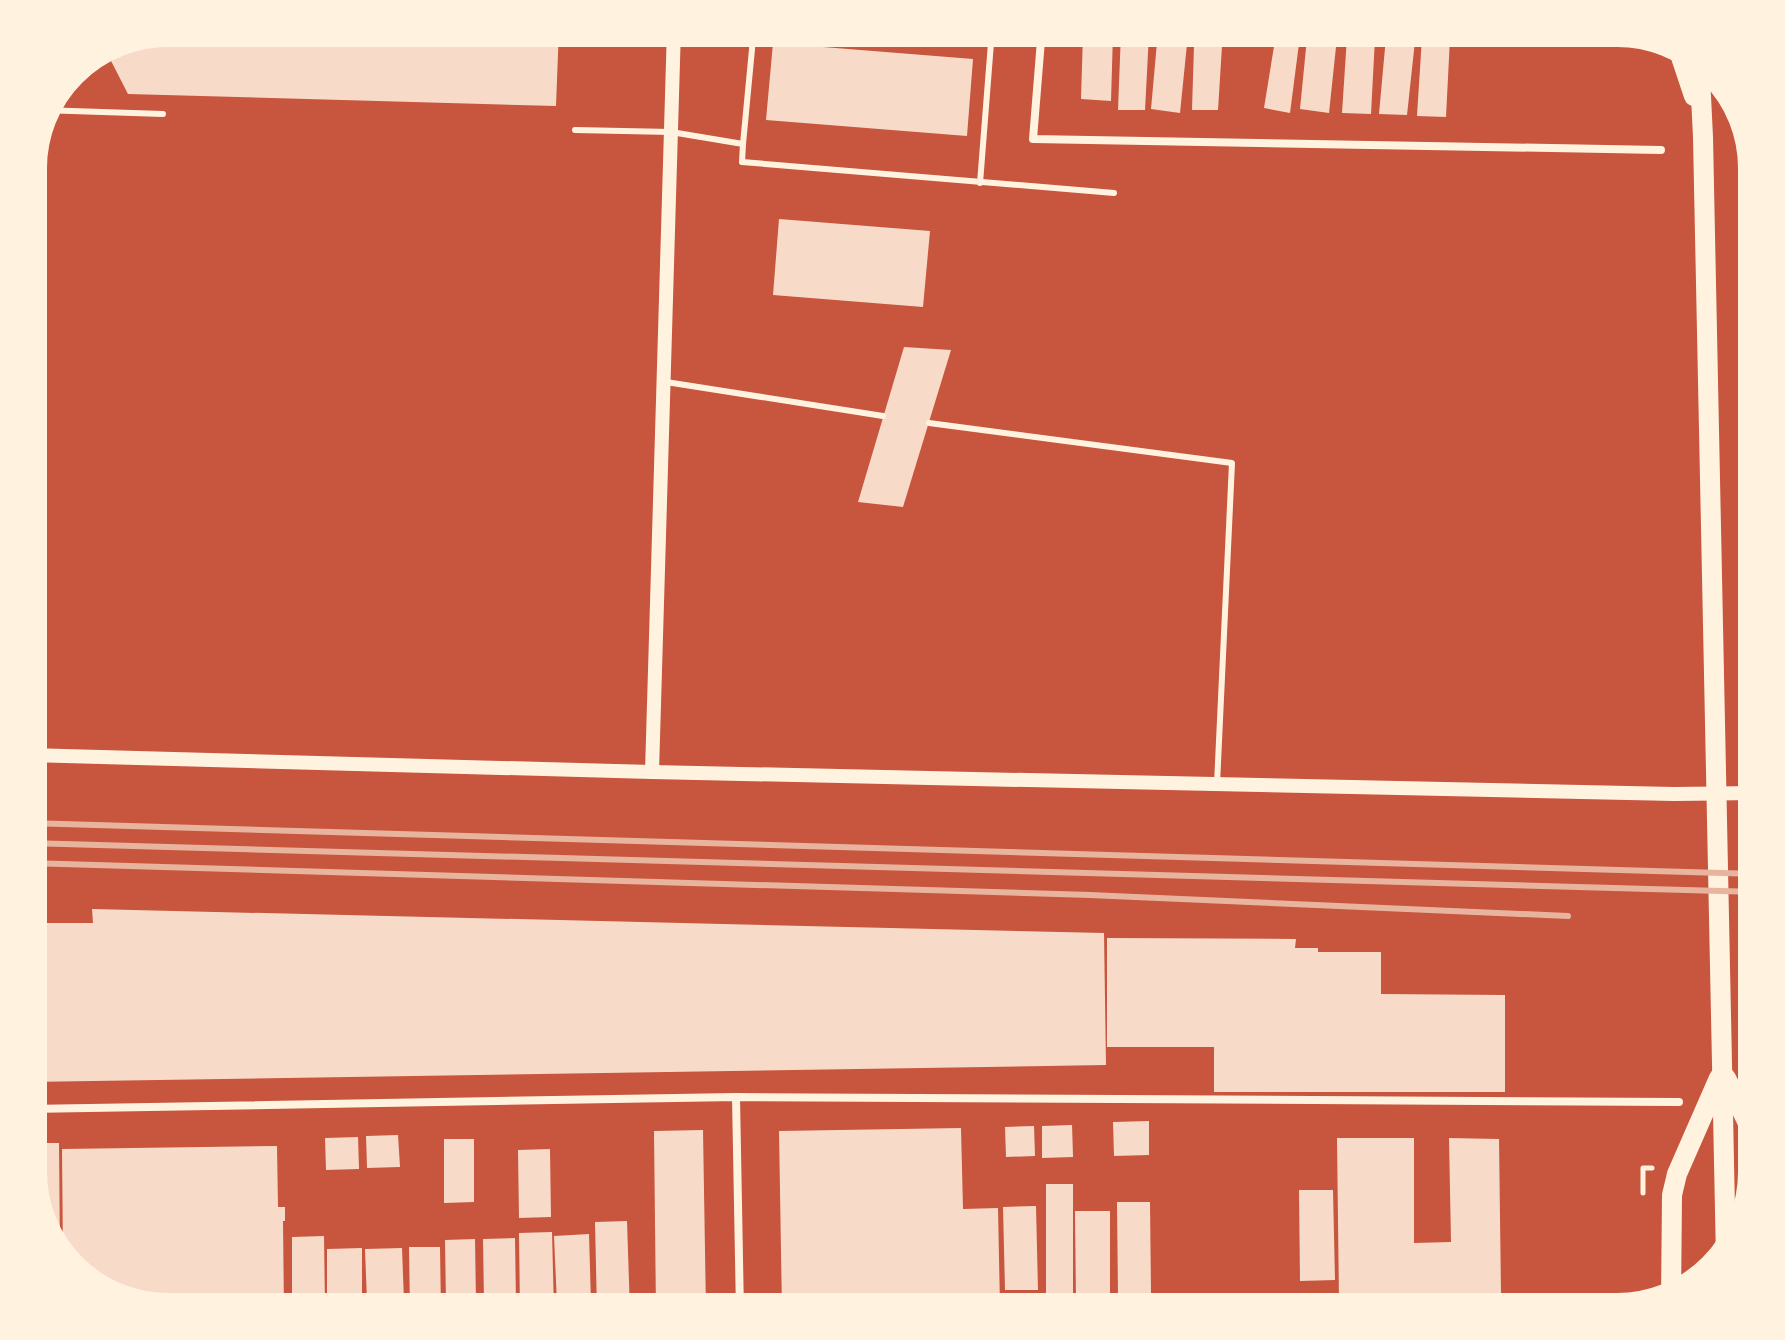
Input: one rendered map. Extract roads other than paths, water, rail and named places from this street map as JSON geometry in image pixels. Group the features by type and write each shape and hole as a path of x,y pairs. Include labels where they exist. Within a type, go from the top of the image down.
{"main road":[{"path":"1682,61 1703,128"},
{"path":"1700,74 1726,1235"},
{"path":"1671,1286 1672,1195 1677,1174 1723,1079"},
{"path":"1723,1079 1743,1117"}],"street":[{"path":"652,772 674,42"},
{"path":"1041,42 1033,139 1661,150"},
{"path":"42,755 652,772 1743,793"},
{"path":"42,1109 736,1097 1679,1102"},
{"path":"736,1097 740,1298"}],"lane":[{"path":"753,42 742,162 1114,193"},
{"path":"980,183 991,42"},
{"path":"56,110 163,114"},
{"path":"575,130 671,132 743,144"},
{"path":"663,382 883,416"},
{"path":"929,423 1232,463 1217,784"}],"railway":[{"path":"42,823 1743,874"},
{"path":"42,843 1743,892"},
{"path":"42,863 1090,895 1568,916"}]}
